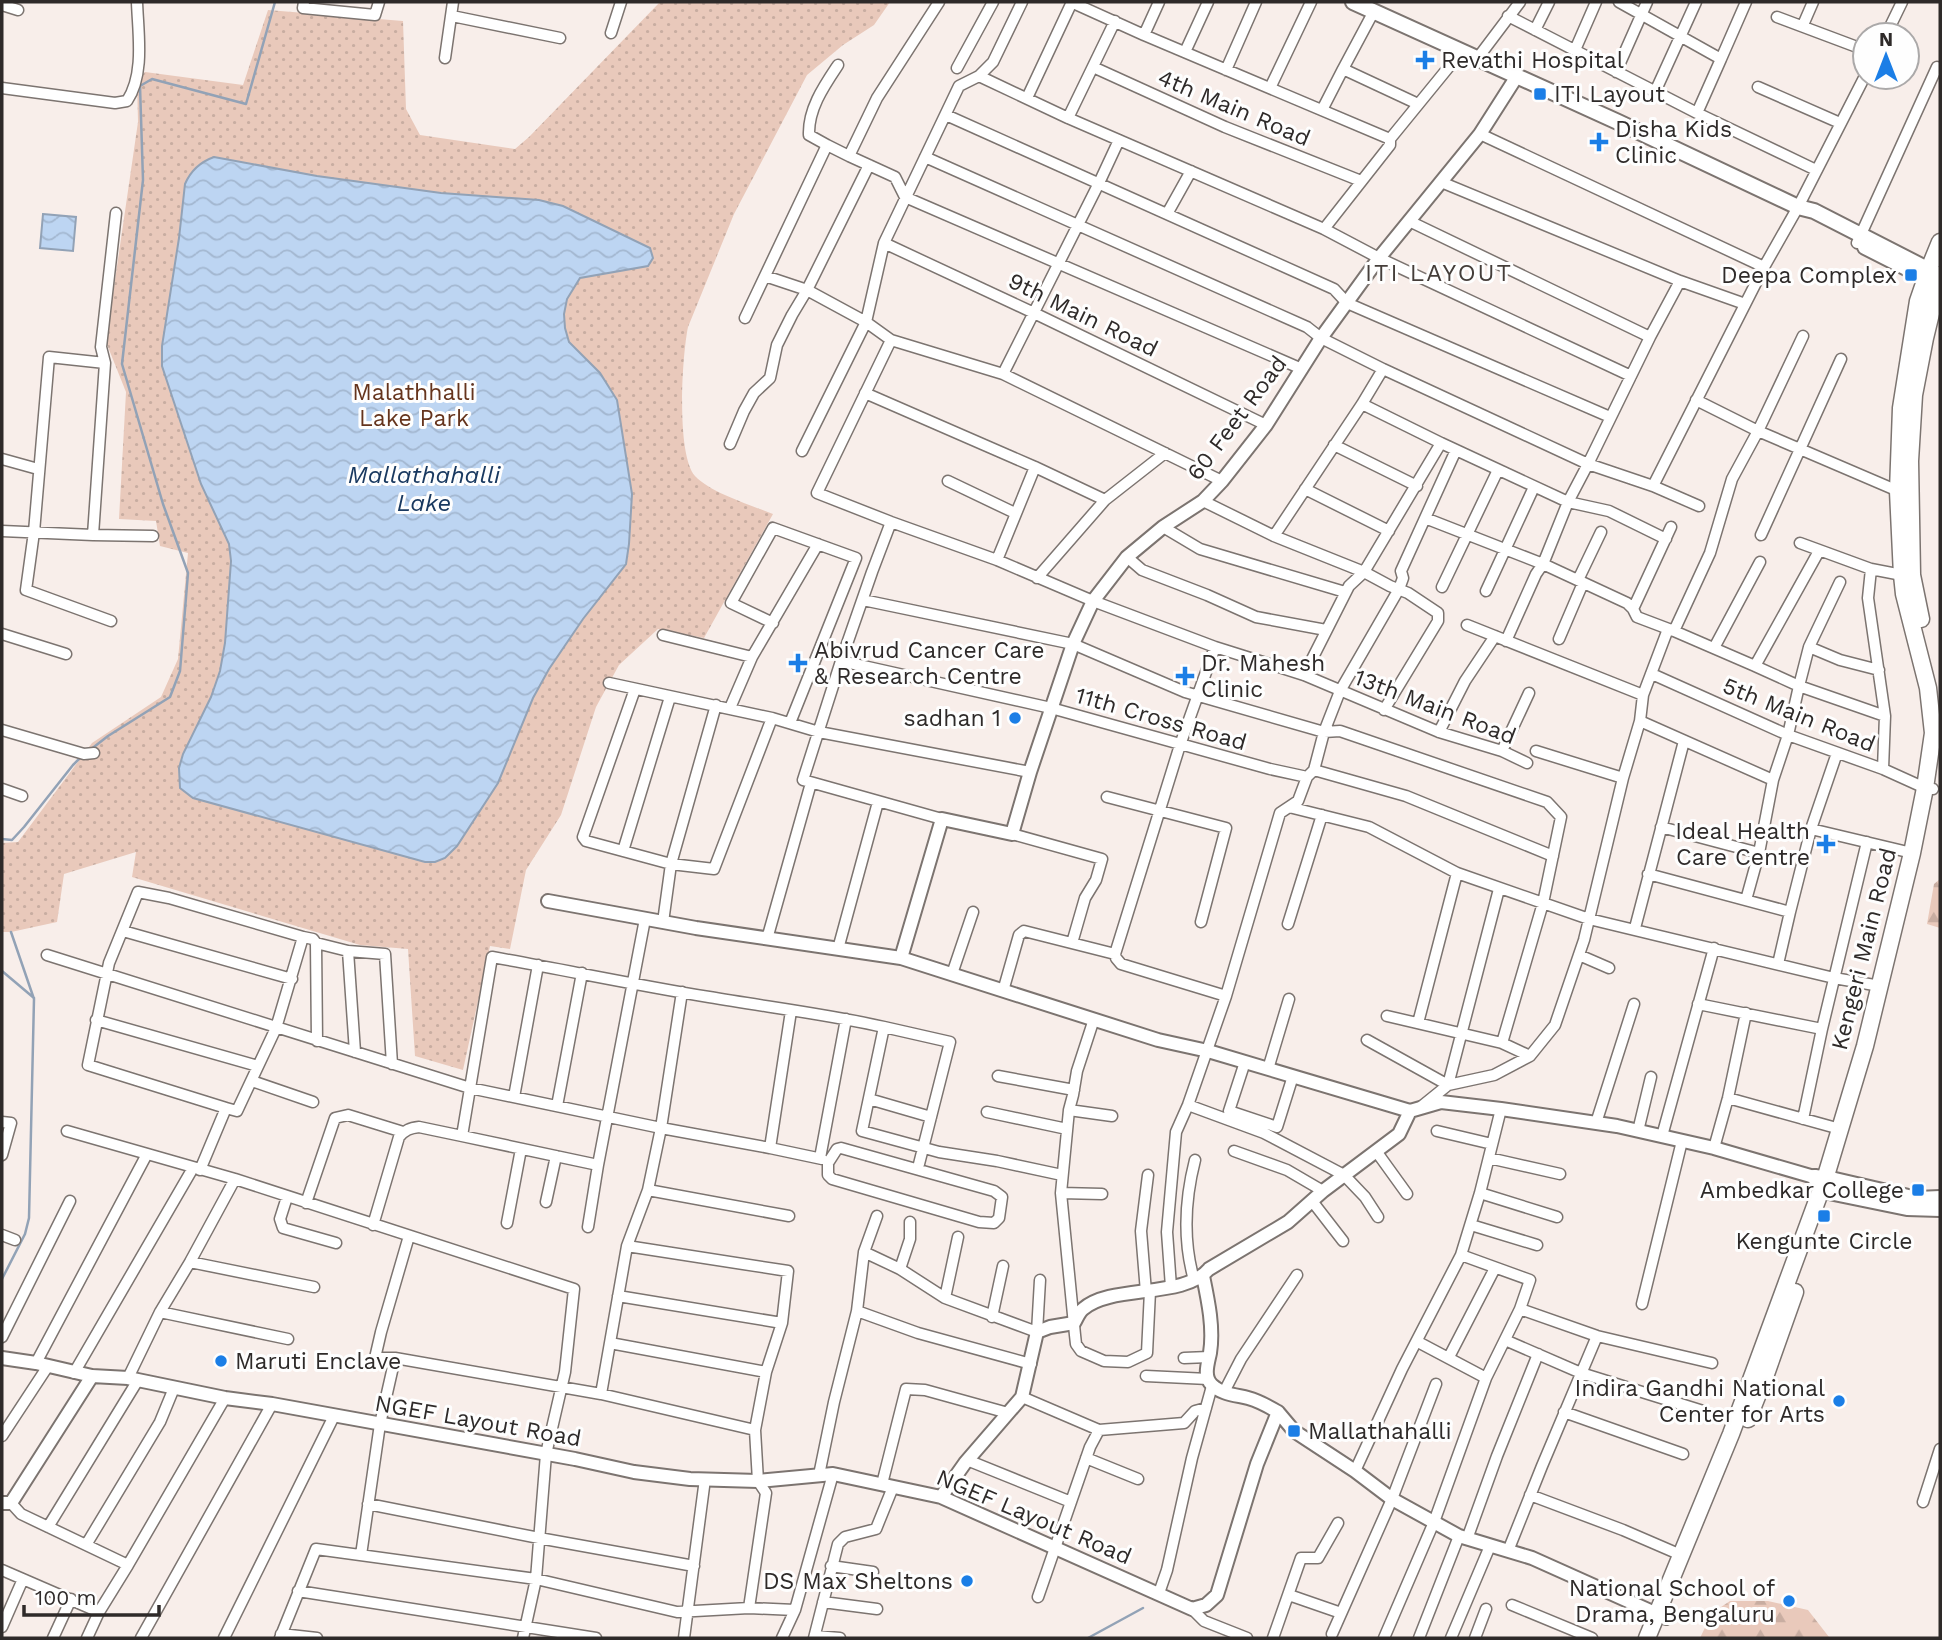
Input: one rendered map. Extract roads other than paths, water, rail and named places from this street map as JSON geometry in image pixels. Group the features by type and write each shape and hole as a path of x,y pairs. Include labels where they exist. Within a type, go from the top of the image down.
{"main road":[{"path":"1353,2 1798,207 1808,218 1935,276"},
{"name":"Kengeri Main Road","path":"1910,594 1912,575 1909,461 1914,395 1940,242"},
{"name":"Kengeri Main Road","path":"1647,1638 1662,1616 1766,1374 1917,879 1929,789 1933,733 1928,688 1910,594 1902,575 1898,491 1902,403 1919,302 1935,276"},
{"name":"Kengeri Main Road","path":"1659,1638 1662,1616 1681,1555 1731,1434 1825,1183 1880,986 1929,789"},
{"path":"1825,1183 1917,1199 1940,1198"},
{"path":"1825,1183 1907,1208 1940,1209"}],"street":[{"path":"2,88 115,103 127,101 135,91 138,63 137,2"},
{"path":"304,2 303,8 341,7 375,15 379,2"},
{"path":"445,58 453,2"},
{"path":"611,33 621,2"},
{"path":"849,156 877,98 939,2"},
{"path":"957,68 993,2"},
{"path":"802,451 866,321 884,243 959,86 979,76 993,62 1022,2"},
{"path":"1027,98 1071,2 1390,139"},
{"path":"1144,35 1159,2"},
{"path":"1185,52 1208,2"},
{"path":"1226,70 1256,2"},
{"path":"1270,88 1311,2"},
{"path":"1535,30 1549,2"},
{"path":"1575,50 1596,2"},
{"path":"1619,2 1721,59"},
{"path":"1616,72 1647,2"},
{"path":"1655,92 1696,2"},
{"path":"1697,113 1746,2"},
{"path":"1803,25 1813,2"},
{"path":"1893,21 1902,2"},
{"path":"1477,59 1515,3"},
{"path":"2,5 18,10"},
{"path":"1322,110 1374,12"},
{"path":"452,16 560,38"},
{"path":"1508,16 1655,92 1816,170"},
{"path":"1777,17 1851,44"},
{"path":"1068,118 1115,21"},
{"path":"1324,229 1390,145 1390,139 1461,52"},
{"path":"838,65 820,93 808,122 809,135 895,177 905,197 1302,369"},
{"name":"4th Main Road","path":"1093,67 1225,127 1361,181"},
{"path":"1859,239 1937,67"},
{"path":"1343,69 1418,104"},
{"path":"979,76 1068,118 1324,229 1379,258 1631,376"},
{"name":"60 Feet Road","path":"1012,834 1073,644 1093,601 1127,557 1163,527 1203,501 1222,481 1266,425 1321,338 1379,258 1480,134 1517,76"},
{"path":"1758,87 1840,123"},
{"path":"1653,486 1857,91"},
{"path":"946,115 1334,289 1347,303 1610,417"},
{"path":"1480,134 1764,267"},
{"path":"1003,374 1119,140"},
{"path":"746,318 827,145"},
{"path":"925,157 1307,327 1321,338 1382,369 1587,464 1653,486 1699,506"},
{"path":"730,444 754,393 770,378 777,345 869,165"},
{"path":"1167,214 1191,171"},
{"path":"1441,182 1680,281 1745,304"},
{"path":"93,535 105,363 102,347 116,213"},
{"path":"1409,220 1650,337"},
{"name":"9th Main Road","path":"884,243 1266,425"},
{"path":"765,276 807,290 866,321 891,340 1003,374 1222,481"},
{"path":"1506,640 1543,564 1568,502 1680,281"},
{"path":"864,1252 900,1269 945,1298 992,1317 1037,1332 1074,1323 1082,1310 1096,1301 1171,1287 1199,1278 1209,1269 1288,1222 1323,1191 1399,1134 1415,1110 1448,1085 1494,1075 1530,1056 1555,1025 1579,955 1623,778 1640,722 1643,695 1671,630 1710,553 1732,480 1803,336"},
{"path":"891,340 865,393 1105,500"},
{"path":"105,363 49,357 34,532 26,590 111,621"},
{"path":"1761,535 1841,359"},
{"path":"1275,536 1382,369"},
{"name":"13th Main Road","path":"865,393 817,493 997,560 1093,601 1215,647 1304,675 1439,732 1502,751 1527,763"},
{"path":"1696,400 1758,431 1898,491"},
{"path":"1362,404 1534,487 1568,502 1609,511 1666,539"},
{"path":"1304,675 1345,592 1364,572 1441,443"},
{"path":"1334,445 1417,486"},
{"path":"1171,1287 1167,1232 1176,1132 1226,996 1280,813 1298,801 1340,691 1399,589 1403,578 1401,570 1456,450"},
{"path":"1037,578 1105,500 1165,453"},
{"path":"2,459 38,470"},
{"path":"997,560 1035,467"},
{"path":"1442,587 1498,470"},
{"path":"948,481 1015,513"},
{"path":"1486,591 1534,487"},
{"path":"1305,489 1389,531"},
{"path":"1203,501 1275,536 1364,572 1435,609 1440,617 1384,709"},
{"path":"1425,518 1580,581 1627,603 1637,617 1799,686 1885,716"},
{"path":"891,522 841,661 803,780 942,819 1012,834 1102,859 1096,880 1085,898 1072,943"},
{"path":"1163,527 1200,549 1345,592"},
{"path":"1633,609 1671,527"},
{"path":"773,623 731,603 773,528 856,558 790,723"},
{"path":"2,531 153,536"},
{"path":"1559,639 1601,532"},
{"path":"1800,543 1871,569 1902,575"},
{"path":"730,708 752,657 818,544"},
{"path":"1755,666 1819,551"},
{"path":"1127,557 1142,570 1256,617 1326,630"},
{"path":"1714,648 1760,562"},
{"path":"1871,569 1868,598 1885,716 1883,769"},
{"path":"1746,900 1759,853 1773,780 1788,735 1809,648 1840,582"},
{"path":"863,600 1073,644 1198,697 1324,732 1340,731 1547,802 1561,817 1543,903 1502,1043"},
{"path":"1467,625 1643,695"},
{"path":"2,634 66,654"},
{"path":"663,635 752,657"},
{"path":"1439,732 1465,681 1495,636"},
{"path":"1215,647 1180,745 1115,954 1121,964 1226,996"},
{"path":"1809,648 1840,660 1879,670"},
{"name":"11th Cross Road","path":"841,661 1051,708 1270,769 1310,773 1406,796 1553,856"},
{"name":"5th Main Road","path":"1652,674 1788,735 1883,769 1929,789"},
{"path":"609,683 730,708 818,732 1030,772"},
{"path":"635,689 583,837 586,841 671,864 713,869 772,718"},
{"path":"1502,751 1529,693"},
{"path":"623,851 670,697"},
{"path":"663,922 671,864 716,705"},
{"path":"1640,722 1773,780"},
{"path":"2,730 84,754 94,753"},
{"path":"1635,928 1684,741"},
{"path":"1536,751 1623,778"},
{"path":"1778,964 1811,829 1837,753"},
{"path":"767,939 811,783"},
{"path":"2,789 22,796"},
{"path":"1107,797 1227,828 1201,922"},
{"path":"838,949 878,802"},
{"path":"1289,807 1369,827 1457,873 1589,919 1834,978 1880,986"},
{"path":"1288,924 1322,816"},
{"path":"901,958 942,819"},
{"path":"1661,827 1759,853"},
{"path":"1811,829 1912,853"},
{"path":"1803,1119 1867,842"},
{"path":"1418,1023 1457,873"},
{"path":"1648,874 1790,912"},
{"path":"1448,1085 1499,889"},
{"path":"303,937 276,1028 237,1111 88,1065 109,963 138,892 169,898 313,939 316,943 348,951 385,954 392,1064"},
{"path":"548,901 767,939 901,958 1158,1040 1208,1051 1415,1110 1441,1102 1596,1123 1714,1148 1825,1183"},
{"path":"953,974 973,912"},
{"path":"588,1227 645,919"},
{"path":"123,931 292,979"},
{"path":"1003,991 1021,932 1024,931 1115,954"},
{"path":"316,943 317,1041"},
{"path":"1662,1136 1714,948"},
{"path":"348,951 355,1052"},
{"path":"1579,955 1609,968"},
{"path":"47,956 470,1088 824,1160"},
{"path":"462,1136 492,957 632,984 846,1019 950,1042 919,1164"},
{"path":"514,1097 538,965"},
{"path":"557,1107 582,973"},
{"path":"601,1394 627,1247 648,1190 661,1128 681,992"},
{"path":"1268,1069 1289,999"},
{"path":"1596,1123 1634,1004"},
{"path":"1698,1004 1822,1029"},
{"path":"770,1148 790,1011"},
{"path":"1714,1148 1746,1013"},
{"path":"1387,1016 1502,1043 1530,1056"},
{"path":"824,1160 841,1148 994,1191 1002,1197 999,1218 994,1223 979,1222 832,1179 828,1175 824,1160 846,1019"},
{"path":"1094,1019 1077,1071 1069,1110 1061,1192 1076,1344 1081,1351 1104,1361 1128,1362 1147,1353 1148,1291 1141,1231 1148,1175"},
{"path":"96,1020 258,1066"},
{"path":"884,1027 862,1130 922,1147 1062,1175"},
{"path":"1367,1040 1448,1085"},
{"path":"1245,1062 1229,1111 1277,1126 1293,1076"},
{"path":"998,1076 1074,1090"},
{"path":"1638,1131 1651,1077"},
{"path":"252,1081 313,1102"},
{"path":"1728,1098 1840,1129"},
{"path":"869,1099 932,1117"},
{"path":"1188,1105 1264,1133 1344,1175 1365,1197 1378,1217"},
{"path":"74,1373 197,1169 226,1108"},
{"path":"1355,1471 1402,1369 1461,1255 1501,1109"},
{"path":"1069,1110 1112,1116"},
{"path":"987,1112 1067,1129"},
{"path":"306,1203 335,1118 348,1115 403,1132"},
{"path":"2,1122 11,1122 2,1155"},
{"path":"373,1225 399,1137 413,1127 598,1165"},
{"path":"1437,1130 1492,1144"},
{"path":"67,1131 234,1180 574,1289 565,1372 545,1454 536,1579 524,1633"},
{"path":"1642,1304 1682,1141"},
{"path":"507,1223 521,1149"},
{"path":"1234,1151 1287,1170 1323,1191"},
{"path":"1376,1151 1407,1194"},
{"path":"2,1436 42,1365 147,1154"},
{"path":"546,1202 556,1156"},
{"path":"1489,1158 1560,1174"},
{"path":"1195,1160 1186,1234 1189,1260 1209,1304 1211,1349 1207,1370 1215,1385"},
{"path":"48,1527 133,1379 160,1312 234,1180"},
{"path":"648,1190 789,1216"},
{"path":"1061,1192 1102,1194"},
{"path":"1480,1193 1557,1217"},
{"path":"287,1197 280,1219 283,1228 336,1243"},
{"path":"2,1338 70,1201"},
{"path":"1312,1201 1343,1241"},
{"path":"818,1475 857,1311 864,1252 877,1216"},
{"path":"900,1269 910,1239 910,1222"},
{"path":"1471,1224 1537,1245"},
{"path":"2,1235 15,1240"},
{"path":"409,1236 380,1332 375,1358 395,1358 601,1394 755,1430"},
{"path":"945,1298 958,1237"},
{"path":"627,1247 789,1271 782,1323 766,1372 755,1430 758,1481 766,1493 749,1608"},
{"path":"1384,1638 1434,1522 1486,1378 1520,1309 1530,1280 1461,1255"},
{"path":"190,1262 314,1287"},
{"path":"992,1317 1003,1266"},
{"path":"1449,1357 1495,1268"},
{"path":"1159,1593 1167,1570 1192,1458 1215,1385 1241,1359 1297,1275"},
{"path":"941,1497 967,1460 1022,1397 1037,1332 1041,1280"},
{"path":"618,1296 782,1323"},
{"path":"1520,1309 1597,1336 1712,1363"},
{"path":"857,1311 918,1333 1031,1364"},
{"path":"160,1312 288,1339"},
{"path":"1508,1551 1597,1336"},
{"path":"1505,1340 1581,1373 1703,1411"},
{"path":"1418,1342 1486,1378"},
{"path":"610,1343 766,1372"},
{"path":"1419,1638 1538,1354"},
{"path":"1184,1358 1209,1357"},
{"name":"NGEF Layout Road","path":"2,1358 74,1373 133,1379 225,1398 272,1404 634,1472 758,1481 833,1474 888,1485 941,1497 1192,1609"},
{"path":"361,1555 380,1424 395,1358"},
{"path":"92,1376 6,1503 21,1514 128,1565"},
{"path":"1146,1376 1215,1385 1231,1395 1265,1404 1278,1412 1294,1431 1392,1499 1434,1522 1463,1537 1532,1558 1662,1616"},
{"path":"1332,1634 1392,1499 1436,1384"},
{"path":"86,1545 160,1422 174,1388"},
{"path":"840,1638 815,1637 831,1566 838,1544 845,1537 876,1529 888,1485 906,1389 925,1390 1008,1413"},
{"path":"1022,1397 1099,1430 1184,1423 1195,1411 1206,1408"},
{"path":"87,1638 99,1612 225,1398"},
{"path":"141,1638 272,1404"},
{"path":"1247,1638 1233,1636 1204,1621 1192,1609 1206,1605 1217,1595 1257,1464 1278,1412"},
{"path":"1564,1412 1684,1454"},
{"path":"224,1638 334,1416"},
{"path":"1038,1597 1086,1458 1099,1430"},
{"path":"1923,1502 1940,1449"},
{"path":"1086,1458 1138,1479"},
{"path":"967,1460 1071,1502"},
{"path":"782,1638 795,1610 833,1474"},
{"path":"684,1638 705,1479"},
{"path":"1530,1495 1681,1555"},
{"path":"369,1504 694,1566"},
{"path":"1273,1638 1301,1558 1318,1558 1338,1523"},
{"path":"1451,1638 1490,1546"},
{"path":"317,1638 281,1636 316,1549 536,1579 677,1612 749,1608 795,1610"},
{"path":"831,1566 873,1572"},
{"path":"2,1570 99,1612"},
{"path":"2,1627 23,1579"},
{"path":"298,1591 524,1633 596,1638"},
{"path":"1289,1595 1341,1613"},
{"path":"53,1638 71,1599"},
{"path":"823,1602 877,1609"},
{"path":"1511,1605 1592,1638"},
{"path":"1475,1638 1486,1609"}],"water":[{"name":"Mallathahalli Lake","path":"214,157 317,176 441,193 539,200 563,206 650,248 653,258 648,266 580,278 567,299 564,314 569,342 600,373 617,400 632,494 626,564 583,619 549,669 533,698 498,783 457,846 445,858 435,862 425,862 193,798 180,788 179,768 183,754 211,697 220,671 225,643 231,561 229,544 201,484 162,366 162,346 185,184 196,167"},
{"path":"43,214 76,217 73,251 40,248"}],"waterway":[{"path":"90,750 170,697 180,671 188,573 163,504 122,364 143,180 140,86 152,79 246,104 275,2"},
{"path":"2,839 12,840 82,756"},
{"path":"2,1279 25,1234 29,1218 34,999 11,932"},
{"path":"2,971 34,998"},
{"path":"1088,1638 1143,1608"}],"place":[{"name":"Revathi Hospital","path":"1425,60"},
{"name":"ITI Layout","path":"1540,94"},
{"name":"Disha Kids Clinic","path":"1599,142"},
{"name":"Deepa Complex","path":"1911,275"},
{"name":"Abivrud Cancer Care & Research Centre","path":"798,663"},
{"name":"Dr. Mahesh Clinic","path":"1185,676"},
{"name":"sadhan 1","path":"1015,718"},
{"name":"Ideal Health Care Centre","path":"1826,844"},
{"name":"Ambedkar College","path":"1918,1190"},
{"name":"Kengunte Circle","path":"1824,1216"},
{"name":"Maruti Enclave","path":"221,1361"},
{"name":"Indira Gandhi National Center for Arts","path":"1839,1401"},
{"name":"Mallathahalli","path":"1294,1431"},
{"name":"DS Max Sheltons","path":"967,1581"},
{"name":"National School of Drama, Bengaluru","path":"1789,1601"}],"district":[{"name":"ITI LAYOUT","path":"1439,273"}],"park label":[{"name":"Malathhalli Lake Park","path":"414,405"}]}
